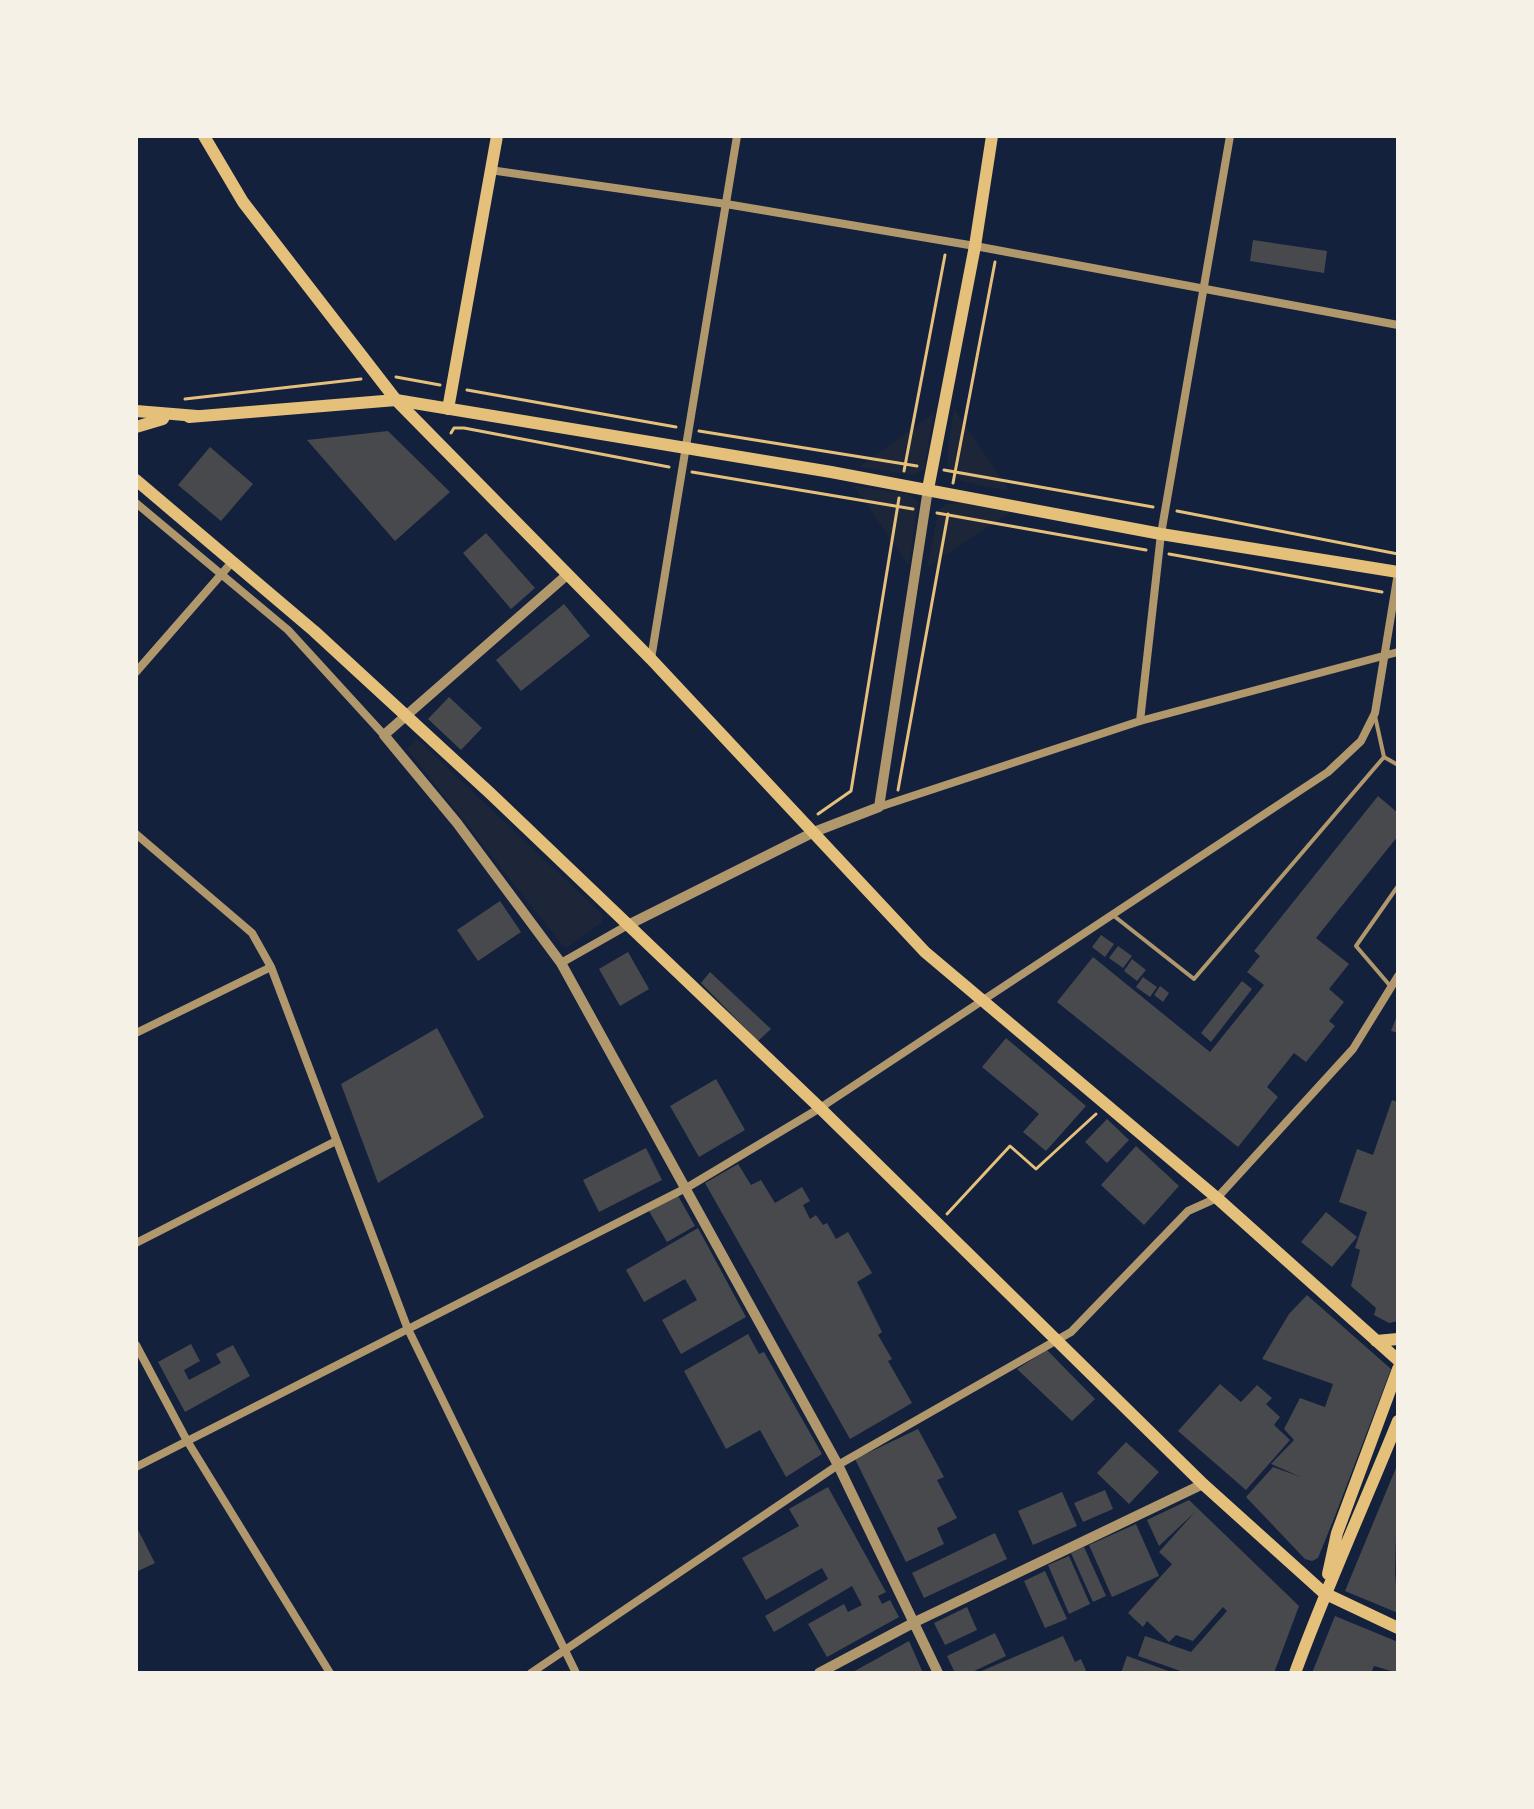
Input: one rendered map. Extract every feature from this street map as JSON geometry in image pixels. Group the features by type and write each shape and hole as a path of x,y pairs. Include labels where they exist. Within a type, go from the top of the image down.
{"main road":[{"path":"204,136 243,202 396,400 651,659 925,952 1217,1198 1398,1360"},
{"path":"448,409 497,136"},
{"path":"928,489 975,246 992,136"},
{"path":"136,421 396,400 928,489 1161,534 1398,573"},
{"path":"136,411 197,416"},
{"path":"136,427 163,419"},
{"path":"136,480 233,561 491,794 939,1223 1203,1484 1324,1593 1398,1628"},
{"path":"1376,1341 1398,1339"},
{"path":"1324,1593 1337,1533 1398,1369"},
{"path":"1295,1673 1324,1593 1352,1537 1398,1421"}],"street":[{"path":"651,659 688,450 737,136"},
{"path":"1140,721 1161,534 1230,136"},
{"path":"490,170 726,204 947,241 1398,325"},
{"path":"879,807 928,489"},
{"path":"136,503 222,573 310,652 457,823 561,963 688,1187 838,1465 938,1673"},
{"path":"136,672 233,561"},
{"path":"136,1467 688,1187 820,1108 1328,772 1361,741 1375,713 1398,573"},
{"path":"384,735 568,574"},
{"path":"561,963 809,828 1140,721 1398,652"},
{"path":"136,834 252,933 271,967 407,1327 576,1673"},
{"path":"136,1033 271,967"},
{"path":"531,1673 838,1465 1071,1332 1188,1211 1217,1198 1353,1049 1393,989 1398,976"},
{"path":"136,1243 336,1141"},
{"path":"136,1345 186,1439 330,1673"},
{"path":"819,1673 915,1622 1203,1484"}],"lane":[{"path":"1375,713 1384,757 1398,765"},
{"path":"1114,916 1194,979 1384,757"},
{"path":"1393,989 1356,946 1398,886"}],"path":[{"path":"809,828 851,791 947,241"},
{"path":"898,801 997,250"},
{"path":"939,1223 1010,1146 1036,1169 1105,1106"}],"shaded area":[{"path":"954,409 1010,491 970,483 951,472 948,450"},
{"path":"934,413 924,469 913,475 859,467"},
{"path":"854,486 908,494 918,502 909,566"},
{"path":"962,503 1011,512 927,567 939,509 947,504"},
{"path":"416,738 602,914 602,922 568,947 563,946 407,749"}],"building":[{"path":"1253,240 1327,251 1324,273 1250,261"},
{"path":"388,431 450,492 395,541 307,440"},
{"path":"210,447 253,484 221,521 178,485"},
{"path":"486,533 535,588 511,609 463,553"},
{"path":"564,604 590,636 521,691 496,660"},
{"path":"449,697 482,728 461,750 428,719"},
{"path":"1378,796 1398,813 1398,836 1316,938 1349,964 1329,989 1344,1002 1329,1021 1335,1026 1306,1062 1294,1053 1267,1087 1278,1097 1238,1147 1057,1002 1093,957 1210,1052 1264,985 1247,972 1260,956 1254,951"},
{"path":"500,901 521,932 478,961 457,930"},
{"path":"1101,935 1114,944 1105,957 1092,947"},
{"path":"1118,946 1132,956 1123,968 1109,958"},
{"path":"628,952 649,989 620,1006 599,969"},
{"path":"1132,959 1146,970 1137,981 1124,971"},
{"path":"710,972 771,1029 758,1041 701,983"},
{"path":"1143,977 1157,987 1150,997 1136,987"},
{"path":"1242,981 1252,989 1211,1042 1201,1033"},
{"path":"1160,986 1169,993 1163,1002 1154,995"},
{"path":"1398,1013 1398,1033 1391,1031"},
{"path":"437,1028 484,1117 378,1183 341,1084"},
{"path":"1006,1038 1086,1106 1046,1151 1023,1132 1039,1114 982,1067"},
{"path":"716,1079 745,1130 699,1157 670,1106"},
{"path":"1392,1100 1398,1102 1398,1321 1389,1323 1374,1315 1376,1308 1351,1286 1360,1250 1355,1248 1367,1212 1339,1202 1357,1149 1373,1155"},
{"path":"1107,1119 1129,1140 1107,1163 1085,1142"},
{"path":"1136,1146 1179,1186 1144,1225 1101,1185"},
{"path":"646,1148 662,1180 599,1212 583,1180"},
{"path":"738,1164 751,1185 761,1180 775,1203 802,1187 810,1201 803,1205 810,1219 816,1215 823,1225 827,1223 836,1239 848,1232 872,1273 857,1282 882,1332 878,1335 892,1359 888,1361 912,1403 850,1439 705,1183"},
{"path":"677,1194 695,1226 667,1242 649,1211"},
{"path":"1326,1212 1357,1237 1332,1267 1301,1242"},
{"path":"698,1228 746,1317 681,1354 662,1320 697,1300 685,1279 644,1302 626,1270"},
{"path":"1307,1295 1391,1369 1318,1558 1312,1561 1305,1559 1246,1497 1273,1467 1301,1477 1271,1464 1294,1440 1284,1429 1300,1398 1325,1407 1333,1384 1262,1359 1289,1314"},
{"path":"748,1334 759,1354 764,1352 822,1454 786,1477 760,1430 726,1449 684,1371"},
{"path":"191,1344 200,1361 184,1370 189,1380 221,1363 216,1354 233,1345 250,1376 185,1412 158,1362"},
{"path":"1047,1350 1095,1399 1072,1421 1017,1369"},
{"path":"1220,1384 1241,1402 1257,1385 1272,1398 1266,1404 1280,1417 1274,1425 1290,1440 1246,1490 1178,1431"},
{"path":"918,1429 944,1477 937,1480 957,1518 937,1528 944,1544 906,1562 855,1459"},
{"path":"1126,1442 1159,1472 1129,1504 1097,1473"},
{"path":"1398,1463 1395,1572 1398,1613 1345,1591"},
{"path":"828,1487 886,1592 878,1596 882,1604 890,1600 899,1617 827,1657 808,1624 844,1604 848,1612 862,1605 852,1586 774,1632 765,1616 828,1579 822,1568 766,1600 742,1558 799,1526 789,1509"},
{"path":"1105,1490 1113,1509 1083,1522 1074,1503"},
{"path":"1062,1492 1077,1526 1033,1545 1018,1511"},
{"path":"1189,1500 1299,1606 1274,1673 1186,1673 1138,1656 1145,1636 1191,1652 1227,1611 1223,1607 1193,1641 1176,1635 1169,1642 1147,1621 1143,1627 1128,1613 1172,1564 1159,1552 1195,1512 1159,1546 1147,1520"},
{"path":"1136,1524 1159,1576 1112,1597 1089,1545"},
{"path":"136,1526 155,1563 136,1572"},
{"path":"995,1533 1007,1559 924,1598 912,1573"},
{"path":"1084,1547 1106,1596 1093,1602 1071,1553"},
{"path":"1069,1556 1090,1604 1069,1614 1048,1565"},
{"path":"1045,1571 1067,1619 1045,1628 1024,1581"},
{"path":"967,1607 977,1630 945,1645 934,1623"},
{"path":"1335,1616 1398,1642 1398,1673 1374,1666 1371,1673 1312,1673"},
{"path":"995,1633 1006,1656 970,1673 955,1673 947,1656"},
{"path":"1063,1636 1075,1662 1081,1659 1087,1673 977,1673"},
{"path":"909,1641 923,1673 851,1673"},
{"path":"1127,1656 1174,1673 1121,1673"}]}
